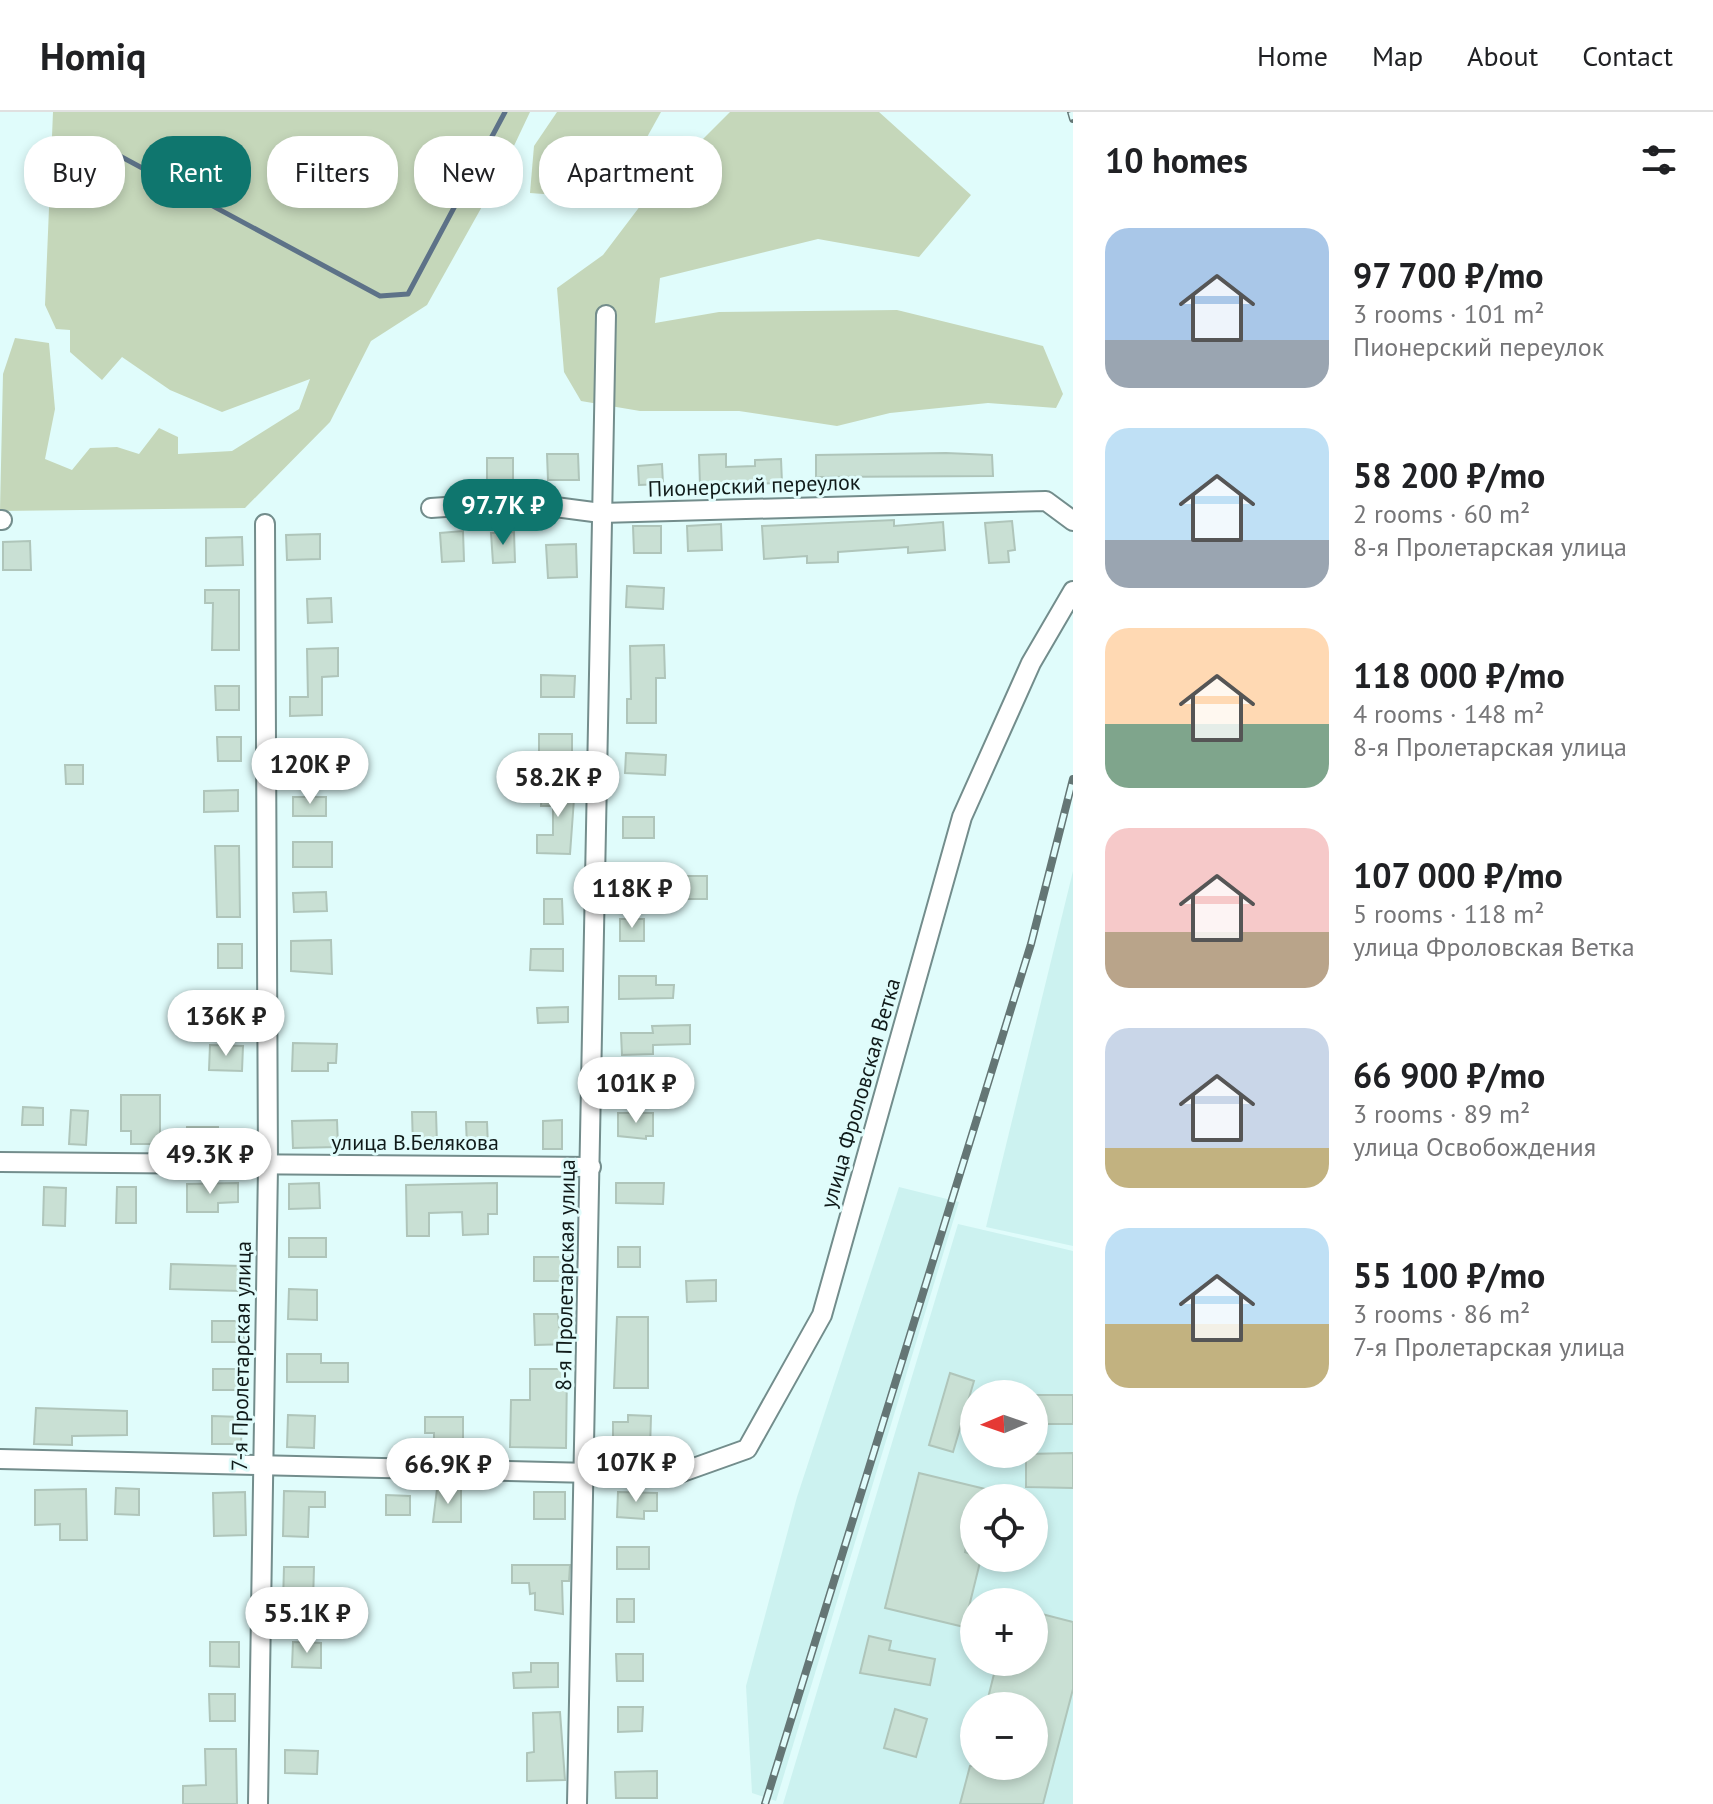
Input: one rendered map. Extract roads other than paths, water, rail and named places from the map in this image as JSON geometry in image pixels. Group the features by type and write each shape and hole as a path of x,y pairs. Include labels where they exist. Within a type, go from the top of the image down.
{"street":[{"name":"8-я Пролетарская улица","path":"577,1804 606,315"},
{"name":"Пионерский переулок","path":"431,508 517,502 601,513 1046,501 1073,521"},
{"name":"7-я Пролетарская улица","path":"258,1804 268,1166 265,524"},
{"name":"улица Фроловская Ветка","path":"0,1459 674,1475 747,1449 822,1315 962,817 1031,663 1073,591"},
{"name":"улица В.Белякова","path":"0,1162 591,1167"}],"waterway":[{"path":"125,159 380,296 408,294 505,112"}],"railway":[{"path":"1071,112 1073,119"},
{"path":"765,1804 1031,944 1073,779"}]}
